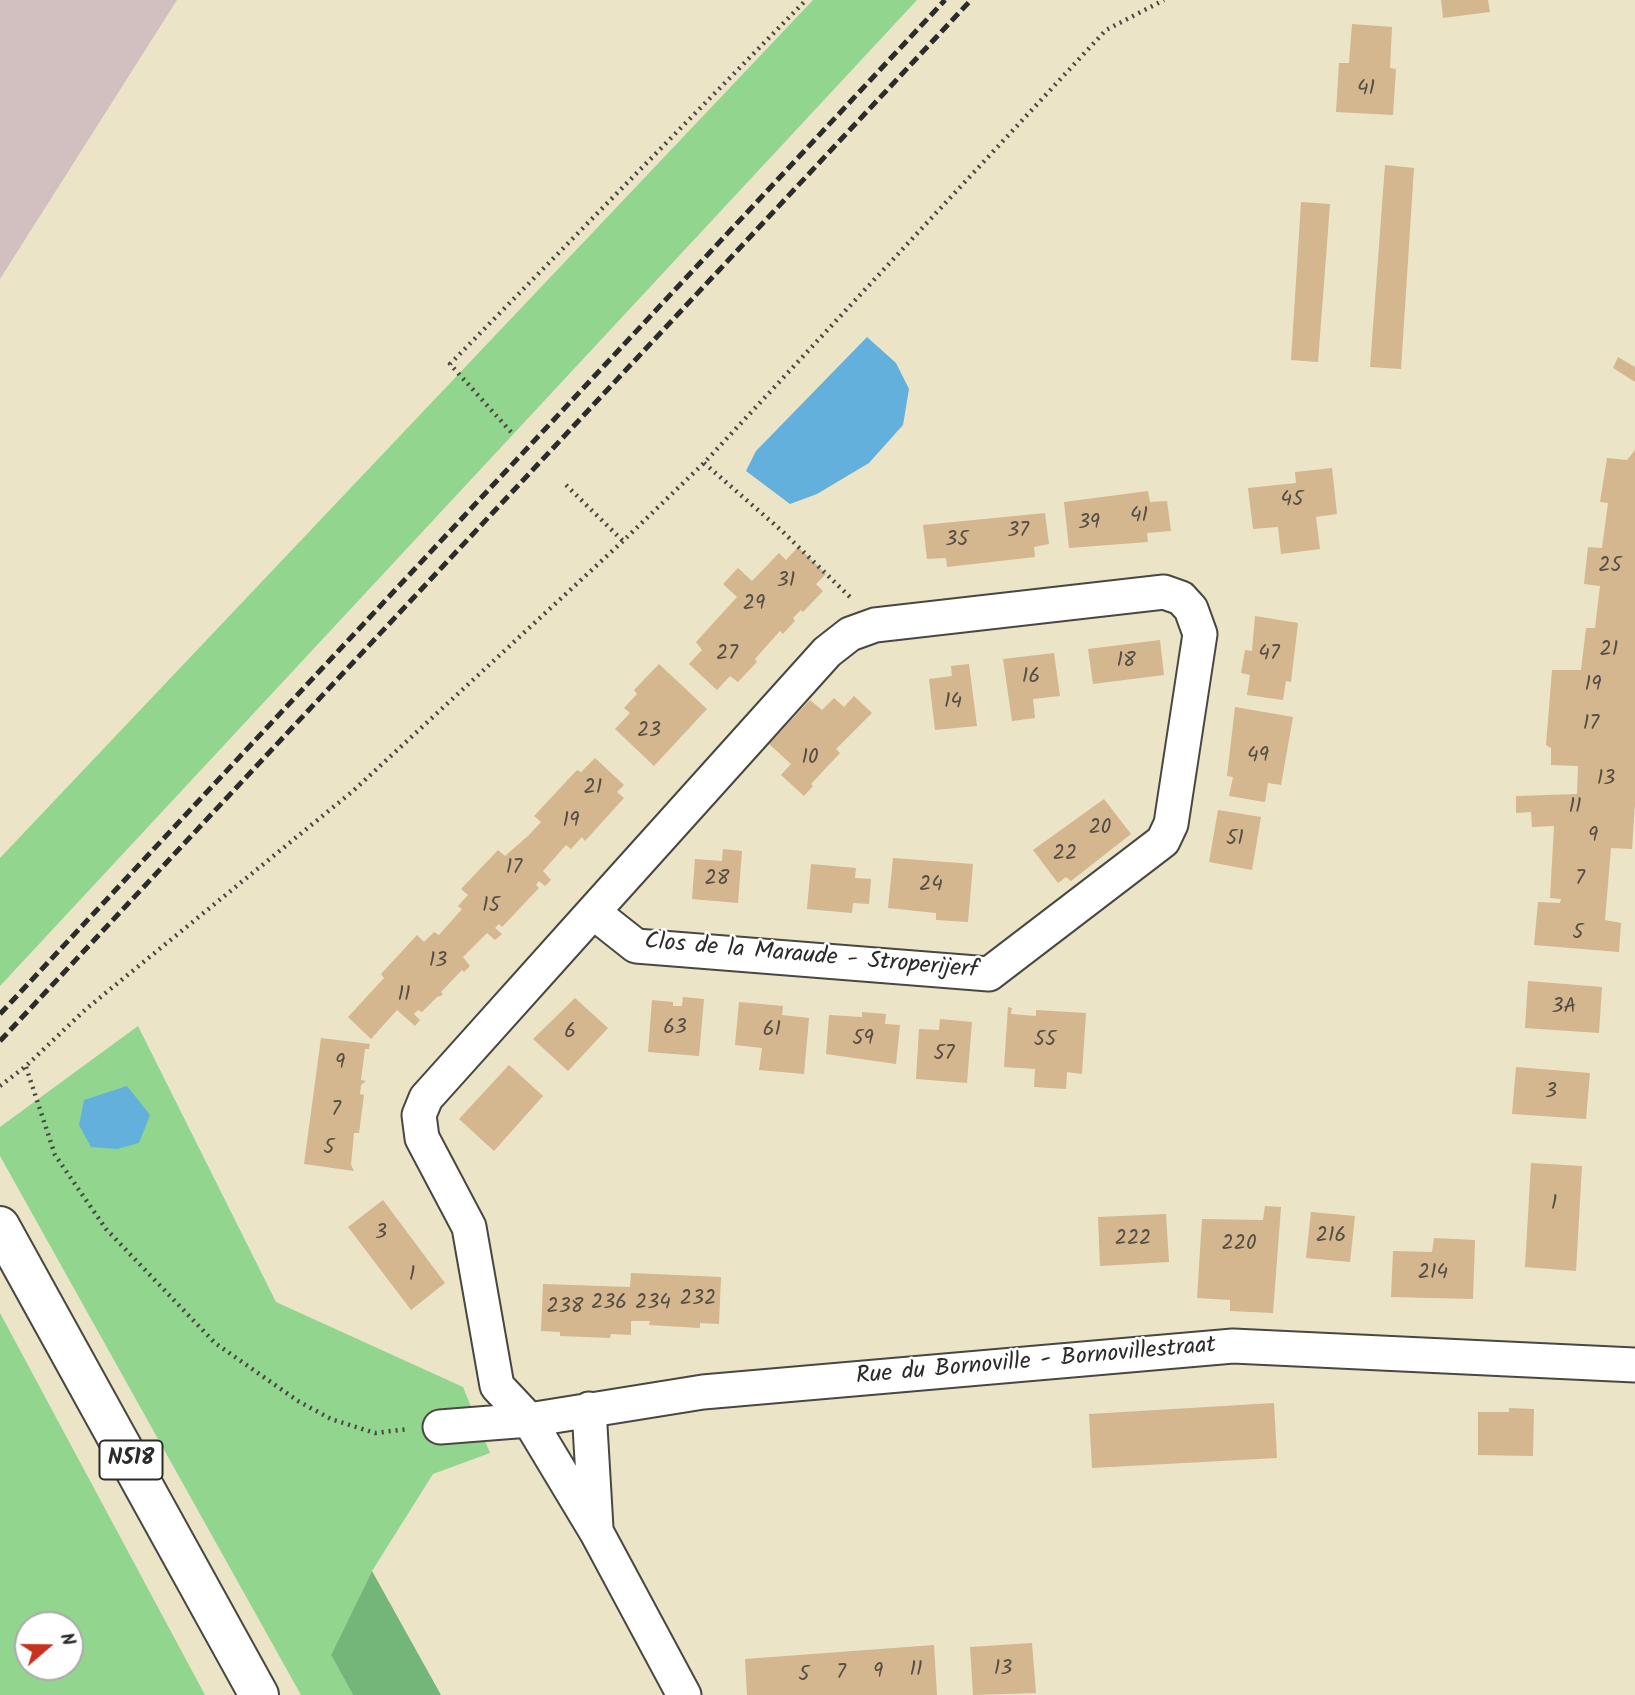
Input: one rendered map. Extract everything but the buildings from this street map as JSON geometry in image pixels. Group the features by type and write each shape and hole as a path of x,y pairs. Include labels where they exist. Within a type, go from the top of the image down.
{"highway":[{"name":"N518","path":"0,1226 259,1695"}],"street":[{"name":"Clos de la Maraude - Stroperijerf","path":"593,912 636,946 989,974 1163,841 1171,824 1200,634 1191,609 1181,597 1164,592 875,625 849,634 827,652 593,912 426,1098 419,1115 422,1138 468,1227 497,1385 529,1420 597,1534 684,1695"},
{"name":"Rue du Bornoville - Bornovillestraat","path":"440,1427 529,1420 703,1392 1233,1346 1635,1365"},
{"path":"589,1409 597,1534"}],"path":[{"path":"511,432 450,364 806,0"},
{"path":"0,1086 26,1066 86,1009 353,791 623,541 704,463 1107,30 1164,0"},
{"path":"704,463 841,587 875,625"},
{"path":"566,485 623,541"},
{"path":"26,1066 55,1155 106,1229 215,1343 298,1401 331,1419 375,1433 440,1427"}],"shaded area":[{"path":"0,0 177,0 0,279"}],"green space":[{"path":"813,0 917,0 0,986 0,858"},
{"path":"138,1026 276,1302 463,1387 490,1453 433,1474 372,1571 331,1655 353,1695 301,1695 0,1156 0,1127"},
{"path":"0,1313 205,1695 0,1695"},
{"path":"372,1571 441,1695 353,1695 331,1655"}],"water":[{"path":"867,337 896,363 909,389 903,425 869,463 817,494 790,504 746,471 756,451"},
{"path":"127,1086 150,1115 139,1143 117,1149 91,1147 79,1125 84,1100"}],"railway":[{"path":"0,1014 945,0"},
{"path":"0,1041 971,0"}]}
